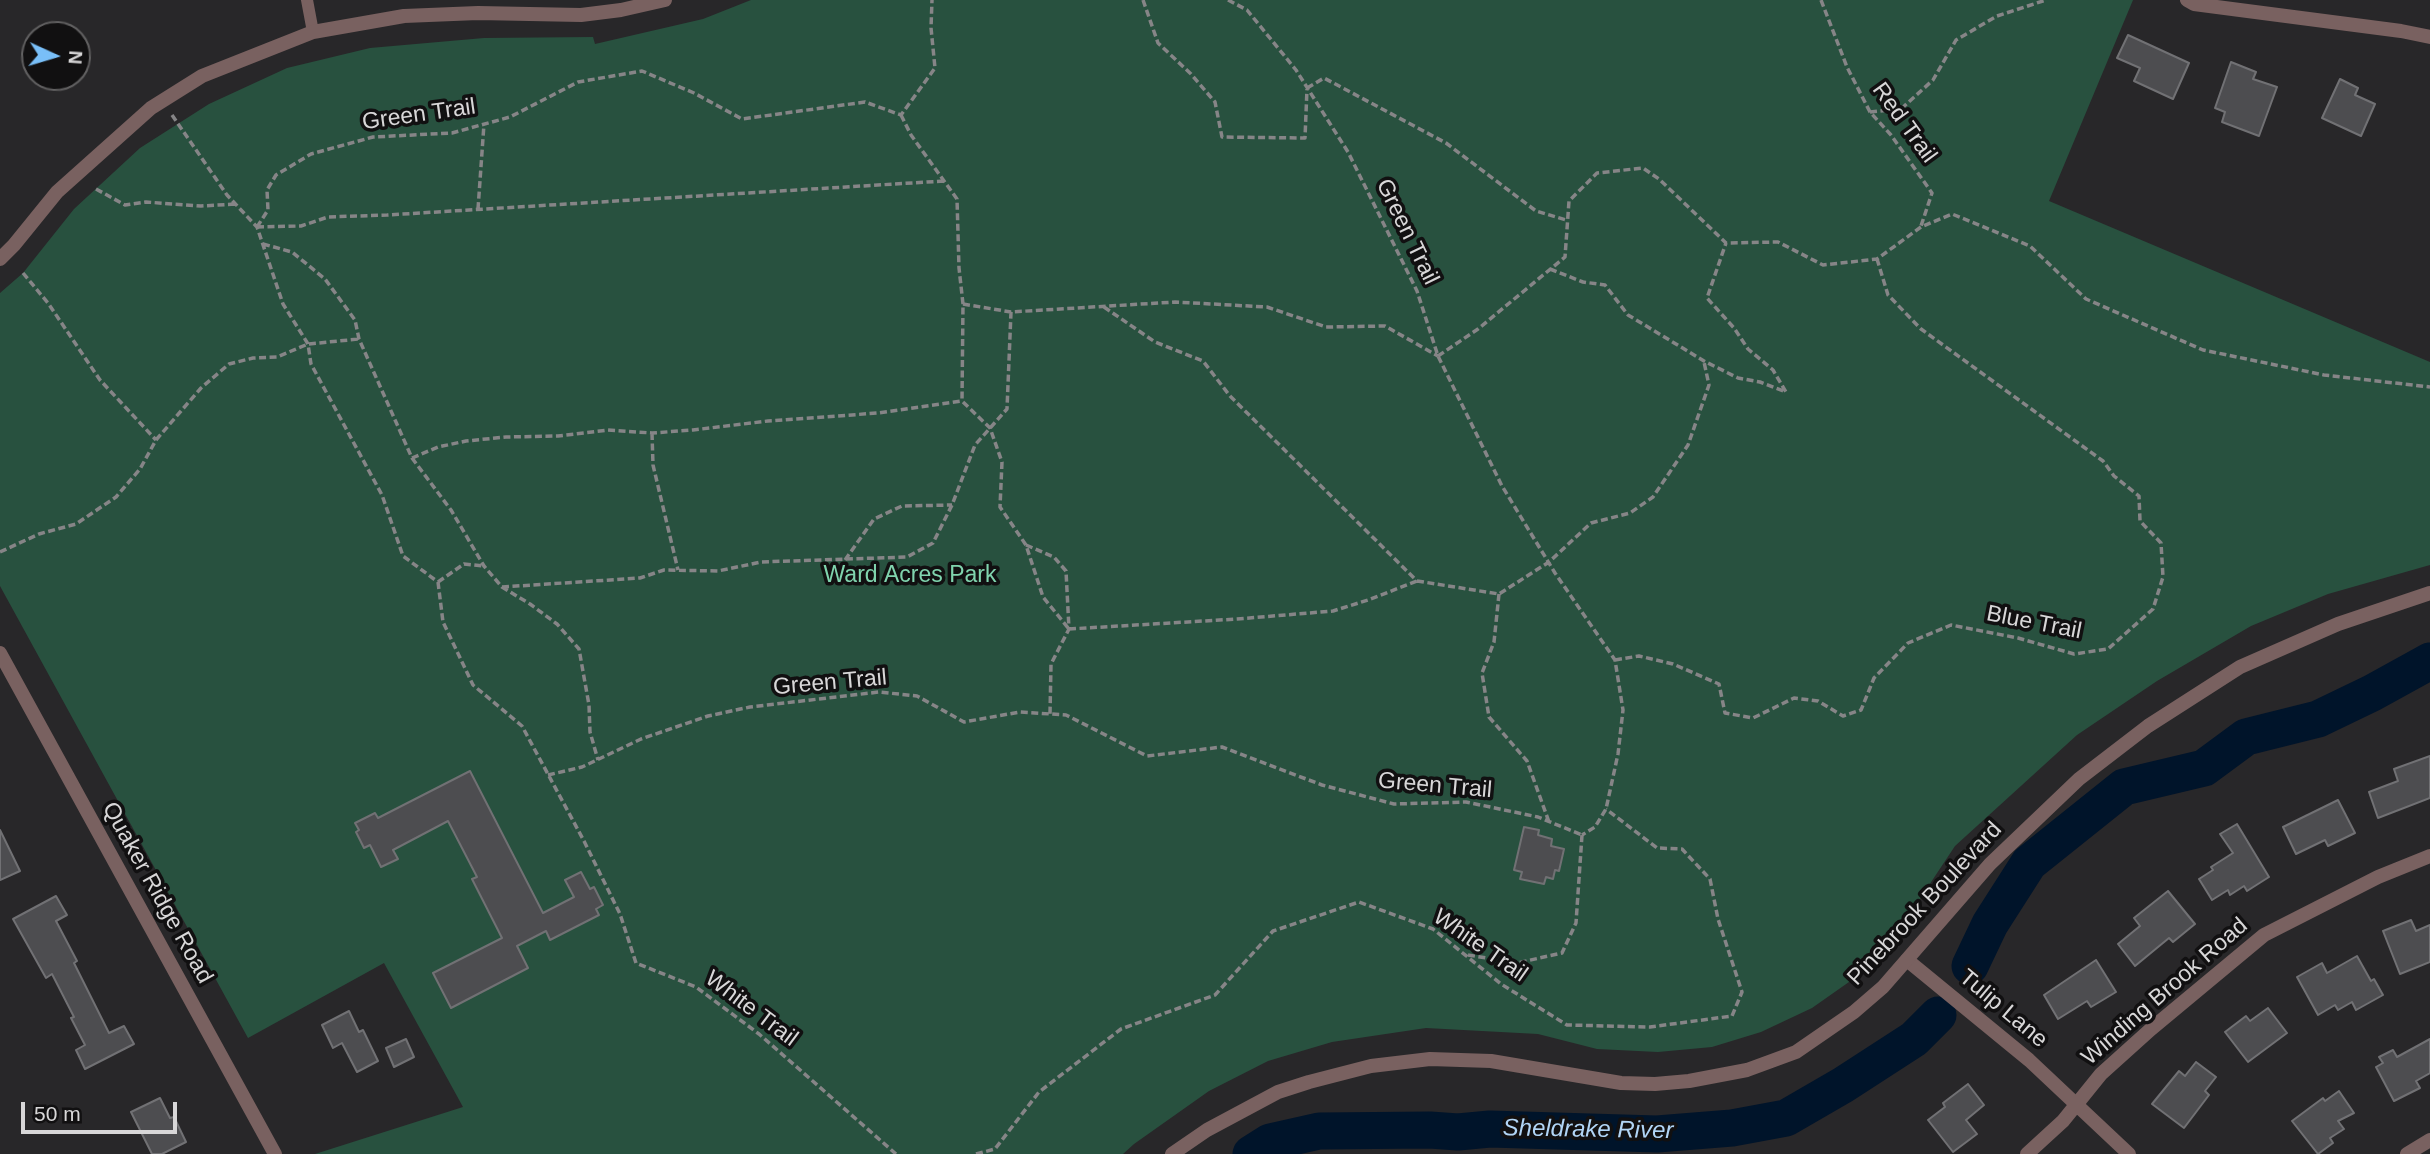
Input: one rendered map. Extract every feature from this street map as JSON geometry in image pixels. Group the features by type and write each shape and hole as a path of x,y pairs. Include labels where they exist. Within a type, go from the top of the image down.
{"street":[{"path":"0,259 57,192 151,108 202,76 313,32 476,7 580,15 619,5 665,0"},
{"path":"2187,0 2194,4 2430,37"},
{"name":"Pinebrook Boulevard","path":"1172,1154 1207,1130 1278,1092 1339,1073 1391,1063 1430,1059 1491,1061 1621,1083 1689,1081 1747,1070 1796,1052 1854,1012 1883,988 1990,864 2080,779 2148,726 2240,667 2338,624 2430,593"},
{"name":"Quaker Ridge Road","path":"0,653 275,1153"},
{"name":"Winding Brook Road","path":"2027,1154 2063,1121 2101,1074 2264,935 2378,877 2430,856"},
{"name":"Tulip Lane","path":"1907,960 2029,1060 2129,1154"},
{"path":"2407,1154 2430,1140"}],"lane":[{"path":"307,0 313,32"}],"path":[{"path":"932,0 931,28 935,68 901,115 911,135 957,199 959,268 964,304 962,401 990,428 1002,461 1000,507 1026,545 1043,597 1069,629"},
{"path":"1143,0 1158,43 1191,74 1215,102 1222,137 1304,138 1307,88 1324,78 1446,142 1536,211 1567,220"},
{"name":"Green Trail","path":"548,775 582,767 641,739 708,716 750,707 879,692 917,696 964,722 1020,712 1066,715 1147,756 1222,747 1322,785 1394,804 1466,802 1538,817 1582,835 1595,827 1606,809 1618,754 1623,710 1615,660 1502,486 1438,356 1418,290 1348,152 1296,71 1247,10 1228,0"},
{"name":"Red Trail","path":"1821,0 1847,67 1870,112 1891,135 1932,193 1921,227"},
{"path":"1870,112 1901,109 1933,80 1955,40 1997,16 2046,0"},
{"name":"Green Trail","path":"257,226 268,210 267,190 276,176 312,154 373,137 452,133 509,117 578,82 642,71 694,93 742,119 865,102 901,115"},
{"path":"163,102 227,195 257,226 283,304 308,344 311,364 382,495 403,556 438,582 443,622 473,685 522,726 548,775"},
{"path":"478,209 484,124"},
{"path":"964,304 1011,312 1175,302 1267,307 1326,327 1385,327 1438,356 1478,329 1565,257 1569,201 1597,173 1643,168 1659,179 1726,243 1778,242 1823,265 1877,259 1921,227 1952,214 2030,246 2086,299 2203,350 2324,375 2430,387"},
{"path":"257,226 301,226 328,217 944,181"},
{"path":"96,189 125,205 146,202 201,206 236,204"},
{"path":"263,243 292,252 325,279 355,320 359,339 412,458 451,510 484,566 502,587 557,624 579,649 589,705 590,732 598,760"},
{"path":"1550,269 1583,282 1605,285 1628,315 1704,361 1738,378 1760,382 1786,392 1773,370 1748,349 1734,328 1707,298 1726,243"},
{"name":"Blue Trail","path":"1615,660 1639,656 1673,664 1719,684 1726,713 1753,718 1794,698 1818,701 1843,716 1861,710 1874,678 1908,643 1951,625 2018,638 2074,654 2108,649 2153,609 2163,577 2161,543 2140,521 2139,496 2113,476 2103,461 1921,329 1888,295 1877,259"},
{"path":"23,273 48,303 100,380 156,440"},
{"path":"1102,306 1155,342 1203,361 1230,396 1417,581"},
{"path":"502,587 640,578 664,570 718,571 761,562 906,557 933,543 952,505 975,445 1007,409 1011,312"},
{"path":"0,552 39,534 76,524 116,497 140,469 156,440 201,388 229,363 277,357 308,344 359,339"},
{"path":"1069,629 1333,611 1417,581 1499,594 1549,562 1591,523 1630,513 1653,497 1688,445 1709,386 1704,361"},
{"path":"412,458 439,447 466,441 558,436 608,430 652,433 878,413 962,401"},
{"path":"652,433 653,465 678,570"},
{"path":"845,560 874,519 902,506 952,505"},
{"path":"1026,545 1054,557 1066,571 1069,629 1051,664 1050,714"},
{"path":"438,582 464,564 484,566"},
{"path":"1499,594 1494,642 1482,673 1489,718 1527,761 1549,822"},
{"name":"White Trail","path":"548,775 620,914 636,963 696,987 759,1034 896,1154"},
{"name":"White Trail","path":"976,1154 995,1149 1039,1092 1121,1030 1215,995 1273,931 1359,902 1433,929 1501,984 1567,1025 1650,1027 1732,1016 1742,992 1718,919 1710,879 1682,849 1657,848 1606,809"},
{"path":"1466,955 1517,963 1562,953 1576,923 1582,835"}],"green space":[{"name":"Ward Acres Park","path":"751,0 2133,0 2049,201 2430,362 2430,565 2328,594 2251,626 2157,681 2077,735 1955,846 1896,935 1849,982 1812,1008 1761,1032 1712,1047 1658,1052 1597,1049 1538,1034 1426,1028 1332,1042 1268,1061 1209,1091 1123,1154 315,1154 463,1107 384,963 248,1038 0,586 0,293 23,273 74,209 140,148 209,104 287,68 370,48 484,38 593,37 595,44 703,19"}],"building":[{"path":"2128,35 2189,63 2173,99 2134,81 2140,68 2117,58"},
{"path":"2231,62 2256,72 2253,79 2277,87 2259,136 2222,122 2225,112 2215,108"},
{"path":"2340,79 2358,88 2355,95 2375,104 2361,136 2322,118"},
{"path":"2430,756 2430,798 2378,818 2369,792 2398,781 2394,769"},
{"path":"470,771 543,913 574,897 565,880 581,872 590,889 594,887 603,905 596,909 599,915 550,940 546,931 517,946 528,968 451,1008 433,973 502,938 472,879 477,877 448,821 393,850 398,859 381,867 370,845 364,848 356,832 359,830 355,823 375,813 378,818"},
{"path":"2338,800 2355,833 2328,846 2325,840 2296,854 2283,827"},
{"path":"2237,824 2269,877 2247,891 2244,886 2230,895 2228,890 2212,900 2199,879 2213,870 2211,867 2233,853 2220,834"},
{"path":"1524,827 1539,830 1538,835 1552,839 1551,846 1564,849 1559,871 1555,870 1553,879 1546,877 1544,884 1520,879 1522,872 1514,870"},
{"path":"0,830 20,871 0,880"},
{"path":"2168,891 2195,924 2173,942 2169,938 2135,966 2118,944 2140,926 2134,918"},
{"path":"56,896 67,915 56,921 109,1033 124,1026 134,1044 85,1069 76,1050 85,1045 71,1018 74,1017 52,974 46,978 13,919"},
{"path":"2411,920 2416,931 2430,925 2430,962 2400,974 2383,931"},
{"path":"2357,956 2371,981 2374,979 2383,995 2356,1010 2352,1002 2338,1010 2335,1005 2318,1015 2297,977 2322,963 2327,973"},
{"path":"2096,960 2116,992 2091,1007 2087,1001 2058,1019 2044,995"},
{"path":"2268,1008 2287,1033 2248,1062 2225,1032 2246,1016 2250,1021"},
{"path":"349,1011 359,1032 363,1030 378,1061 357,1072 342,1043 333,1048 322,1025"},
{"path":"406,1039 414,1057 394,1067 386,1048"},
{"path":"2430,1039 2430,1073 2416,1081 2420,1088 2394,1101 2376,1067 2383,1063 2379,1057 2393,1050 2397,1057"},
{"path":"2196,1062 2216,1077 2205,1091 2209,1095 2184,1128 2152,1104 2179,1071 2185,1076"},
{"path":"1968,1084 1984,1105 1966,1120 1977,1134 1953,1152 1928,1120 1945,1107 1943,1103"},
{"path":"2339,1091 2354,1113 2338,1121 2344,1129 2330,1138 2333,1143 2318,1154 2292,1121 2323,1098 2325,1101"},
{"path":"160,1098 170,1118 174,1117 186,1142 162,1154 152,1154 131,1112"}],"waterway":[{"name":"Sheldrake River","path":"1970,966 1990,924 2029,863 2124,787 2204,768 2246,737 2318,719 2430,661"},
{"name":"Sheldrake River","path":"1251,1154 1270,1142 1319,1131 1458,1132 1490,1129 1657,1134 1732,1128 1786,1118 1914,1039 1938,1015"}]}
